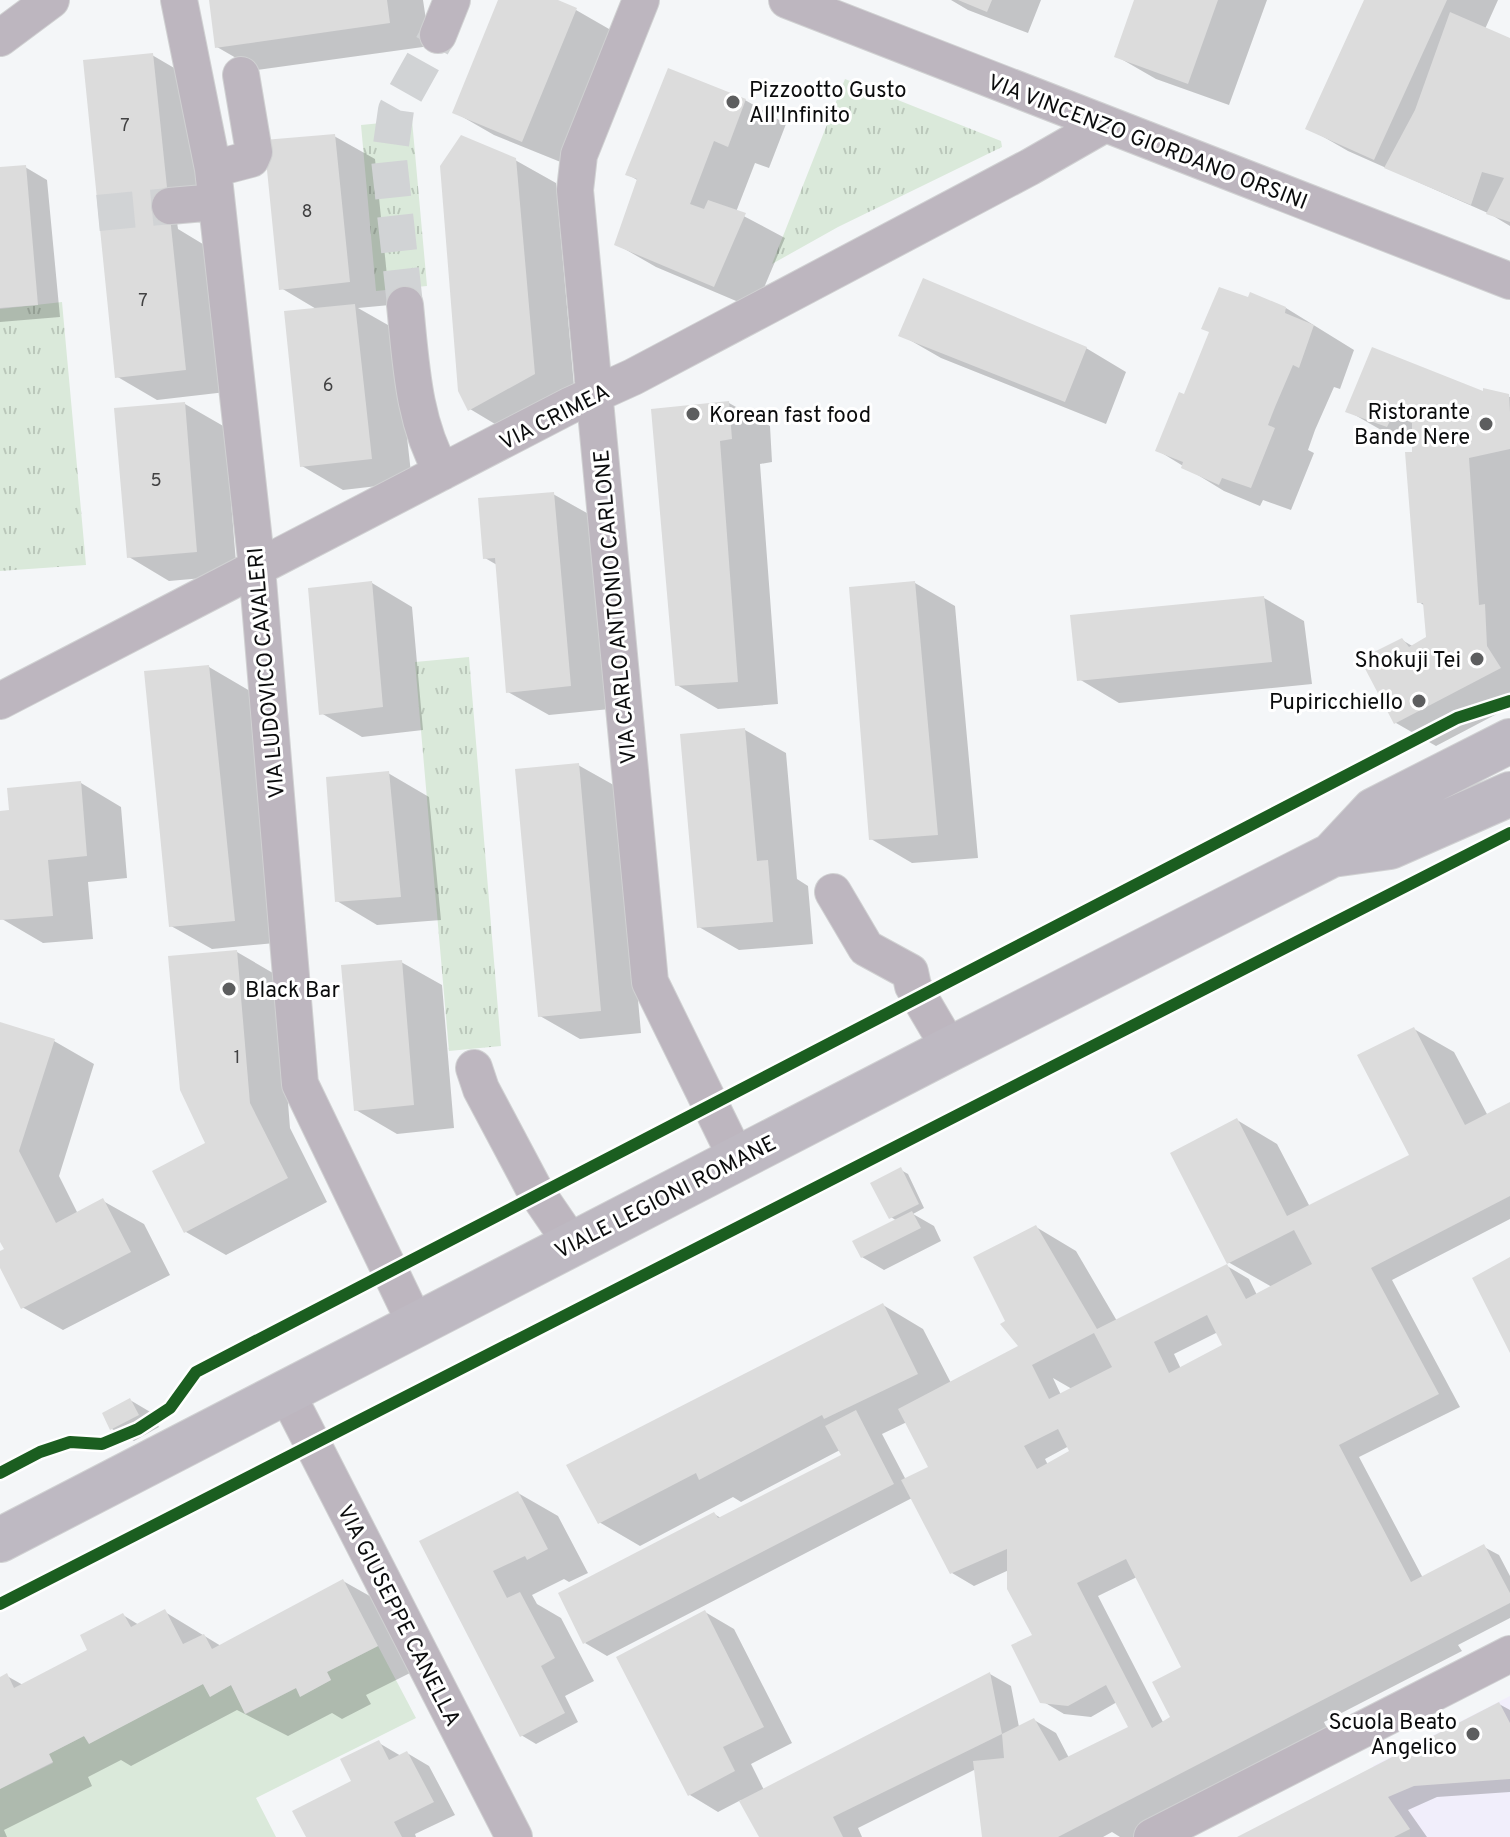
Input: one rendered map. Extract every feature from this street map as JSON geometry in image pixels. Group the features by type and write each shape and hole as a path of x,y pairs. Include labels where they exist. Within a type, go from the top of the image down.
{"main road":[{"name":"VIALE LEGIONI ROMANE","path":"1332,855 1374,810 1510,741"},
{"name":"VIALE LEGIONI ROMANE","path":"0,1540 1332,855 1390,847 1510,794"}],"street":[{"path":"0,38 51,0"},
{"name":"VIA LUDOVICO CAVALERI","path":"179,0 215,185 257,568 300,1084 416,1325"},
{"path":"438,35 452,0"},
{"name":"VIA CARLO ANTONIO CARLONE","path":"641,0 575,170 575,190 650,982 737,1159"},
{"name":"VIA VINCENZO GIORDANO ORSINI","path":"787,0 1510,281"},
{"path":"170,206 215,185 251,159 254,152 241,75"},
{"name":"VIA CRIMEA","path":"0,701 659,363 1030,167 1105,124"},
{"path":"405,305 419,415 425,441 442,472"},
{"path":"833,892 866,948 910,972 913,986 950,1049"},
{"path":"474,1068 481,1089 533,1187 572,1244"},
{"name":"VIA GIUSEPPE CANELLA","path":"286,1392 514,1837"},
{"path":"1152,1837 1510,1654"}],"shaded area":[{"name":"Scuola Beato Angelico","path":"1510,1696 1510,1837 1410,1837 1410,1829 1388,1797 1373,1766"}],"green space":[{"path":"845,79 1001,141 1002,147 838,227 772,264"},
{"path":"412,120 427,286 376,291 361,125"},
{"path":"62,302 86,565 0,571 0,309"},
{"path":"469,657 501,1046 449,1051 415,662"},
{"path":"378,1646 416,1718 256,1798 276,1837 0,1837 0,1789 53,1763 49,1754 84,1736 89,1743 203,1684 210,1696 231,1685 246,1714 296,1688 301,1696 331,1680 327,1672"}],"building":[{"path":"209,0 387,0 390,23 215,48"},
{"path":"498,0 558,0 577,8 522,142 452,113"},
{"path":"958,0 992,0 987,12"},
{"path":"1134,0 1218,0 1188,84 1114,57"},
{"path":"1364,0 1447,0 1374,160 1305,129"},
{"path":"1450,12 1510,38 1510,222 1486,214 1504,178 1482,172 1471,205 1384,168 1415,110"},
{"path":"153,53 186,370 115,378 83,60"},
{"path":"668,68 746,99 728,147 714,141 690,204 704,209 708,200 746,213 714,287 614,245 637,179 625,175"},
{"path":"335,134 350,282 279,290 264,140"},
{"path":"461,135 516,158 535,374 468,411 458,391 440,166"},
{"path":"26,165 38,305 0,308 0,167"},
{"path":"923,278 1087,347 1065,402 898,336"},
{"path":"1219,287 1248,297 1250,292 1286,307 1285,313 1314,325 1299,368 1293,365 1268,425 1275,428 1251,488 1222,478 1219,485 1181,468 1183,462 1155,451 1179,392 1184,394 1209,332 1201,329"},
{"path":"355,304 372,459 300,467 284,311"},
{"path":"1372,347 1483,391 1483,388 1509,394 1510,449 1469,458 1479,605 1485,604 1487,646 1501,668 1394,724 1360,659 1402,638 1409,647 1426,637 1423,603 1417,603 1405,452 1412,452 1412,423 1393,415 1387,427 1345,412"},
{"path":"729,401 732,439 720,441 738,682 675,686 651,409"},
{"path":"185,402 197,552 127,558 114,408"},
{"path":"554,492 571,686 506,693 495,558 483,559 478,498"},
{"path":"372,581 383,707 319,715 308,588"},
{"path":"915,581 938,835 869,840 849,587"},
{"path":"1264,596 1272,662 1077,681 1070,615"},
{"path":"209,665 235,921 169,927 144,671"},
{"path":"745,728 757,861 768,860 773,922 697,928 680,734"},
{"path":"579,763 601,1011 538,1017 515,769"},
{"path":"389,771 401,897 335,902 326,777"},
{"path":"81,781 87,856 48,860 53,916 0,920 0,811 9,810 7,788"},
{"path":"237,950 250,1103 288,1178 184,1233 152,1171 205,1143 180,1090 168,956"},
{"path":"402,960 414,1105 354,1111 341,965"},
{"path":"0,1022 55,1039 19,1151 56,1223 103,1198 131,1252 21,1309 0,1268 0,1251 4,1249 0,1242"},
{"path":"1414,1027 1465,1125 1510,1102 1510,1196 1371,1268 1439,1394 1339,1445 1411,1582 1484,1544 1510,1593 1510,1603 1058,1837 982,1837 973,1761 1004,1758 1002,1734 1034,1718 1059,1761 1128,1727 1106,1685 1068,1706 1040,1703 1011,1645 1032,1635 1007,1589 1007,1549 950,1574 901,1480 928,1467 898,1409 1018,1346 1000,1324 1005,1321 973,1257 1036,1225 1097,1329 1227,1264 1170,1153 1237,1118 1287,1216 1409,1155 1357,1055","holes":["1294,1230 1312,1264 1246,1299 1227,1264","1207,1315 1222,1345 1169,1373 1154,1342","1094,1333 1112,1367 1049,1399 1032,1365","1058,1429 1069,1451 1037,1469 1024,1446","1126,1559 1181,1667 1152,1682 1170,1717 1152,1728 1077,1583"]},
{"path":"901,1167 919,1204 889,1219 870,1183"},
{"path":"912,1211 921,1228 861,1258 852,1241"},
{"path":"1510,1257 1510,1353 1472,1278"},
{"path":"883,1303 918,1374 824,1419 822,1415 699,1480 696,1473 598,1524 566,1465"},
{"path":"130,1398 139,1415 110,1430 102,1413"},
{"path":"856,1410 894,1484 583,1644 558,1593 714,1512 718,1518 841,1455 825,1426"},
{"path":"518,1491 548,1549 527,1560 525,1556 493,1571 507,1598 520,1592 555,1658 541,1666 565,1713 520,1737 419,1541"},
{"path":"343,1579 378,1646 327,1672 331,1680 300,1697 296,1688 245,1714 231,1685 210,1697 203,1684 89,1744 84,1736 49,1754 53,1762 0,1789 0,1677 7,1673 14,1688 87,1650 80,1635 123,1613 131,1627 165,1609 183,1644 204,1634 212,1649"},
{"path":"705,1610 764,1727 723,1747 735,1771 688,1796 616,1657"},
{"path":"990,1672 1002,1734 833,1817 843,1837 759,1837 739,1801"},
{"path":"1499,1702 1510,1723 1510,1779 1414,1786 1388,1797 1410,1829 1394,1837 1237,1837"},
{"path":"379,1740 389,1760 407,1751 434,1802 394,1822 402,1837 306,1837 292,1811 351,1781 340,1759"}],"tunnel":[{"path":"405,305 389,159 396,110 438,35"},
{"path":"98,213 170,206"}],"cycle path":[{"path":"0,1473 40,1452 70,1442 102,1444 138,1429 170,1408 196,1372 1457,718 1510,701"},
{"path":"0,1604 1510,833"}],"place":[{"name":"Pizzootto Gusto All'Infinito","path":"733,102"},
{"name":"Korean fast food","path":"693,414"},
{"name":"Ristorante Bande Nere","path":"1486,424"},
{"name":"Shokuji Tei","path":"1477,659"},
{"name":"Pupiricchiello","path":"1419,701"},
{"name":"Black Bar","path":"229,989"},
{"name":"Scuola Beato Angelico","path":"1473,1734"}]}
